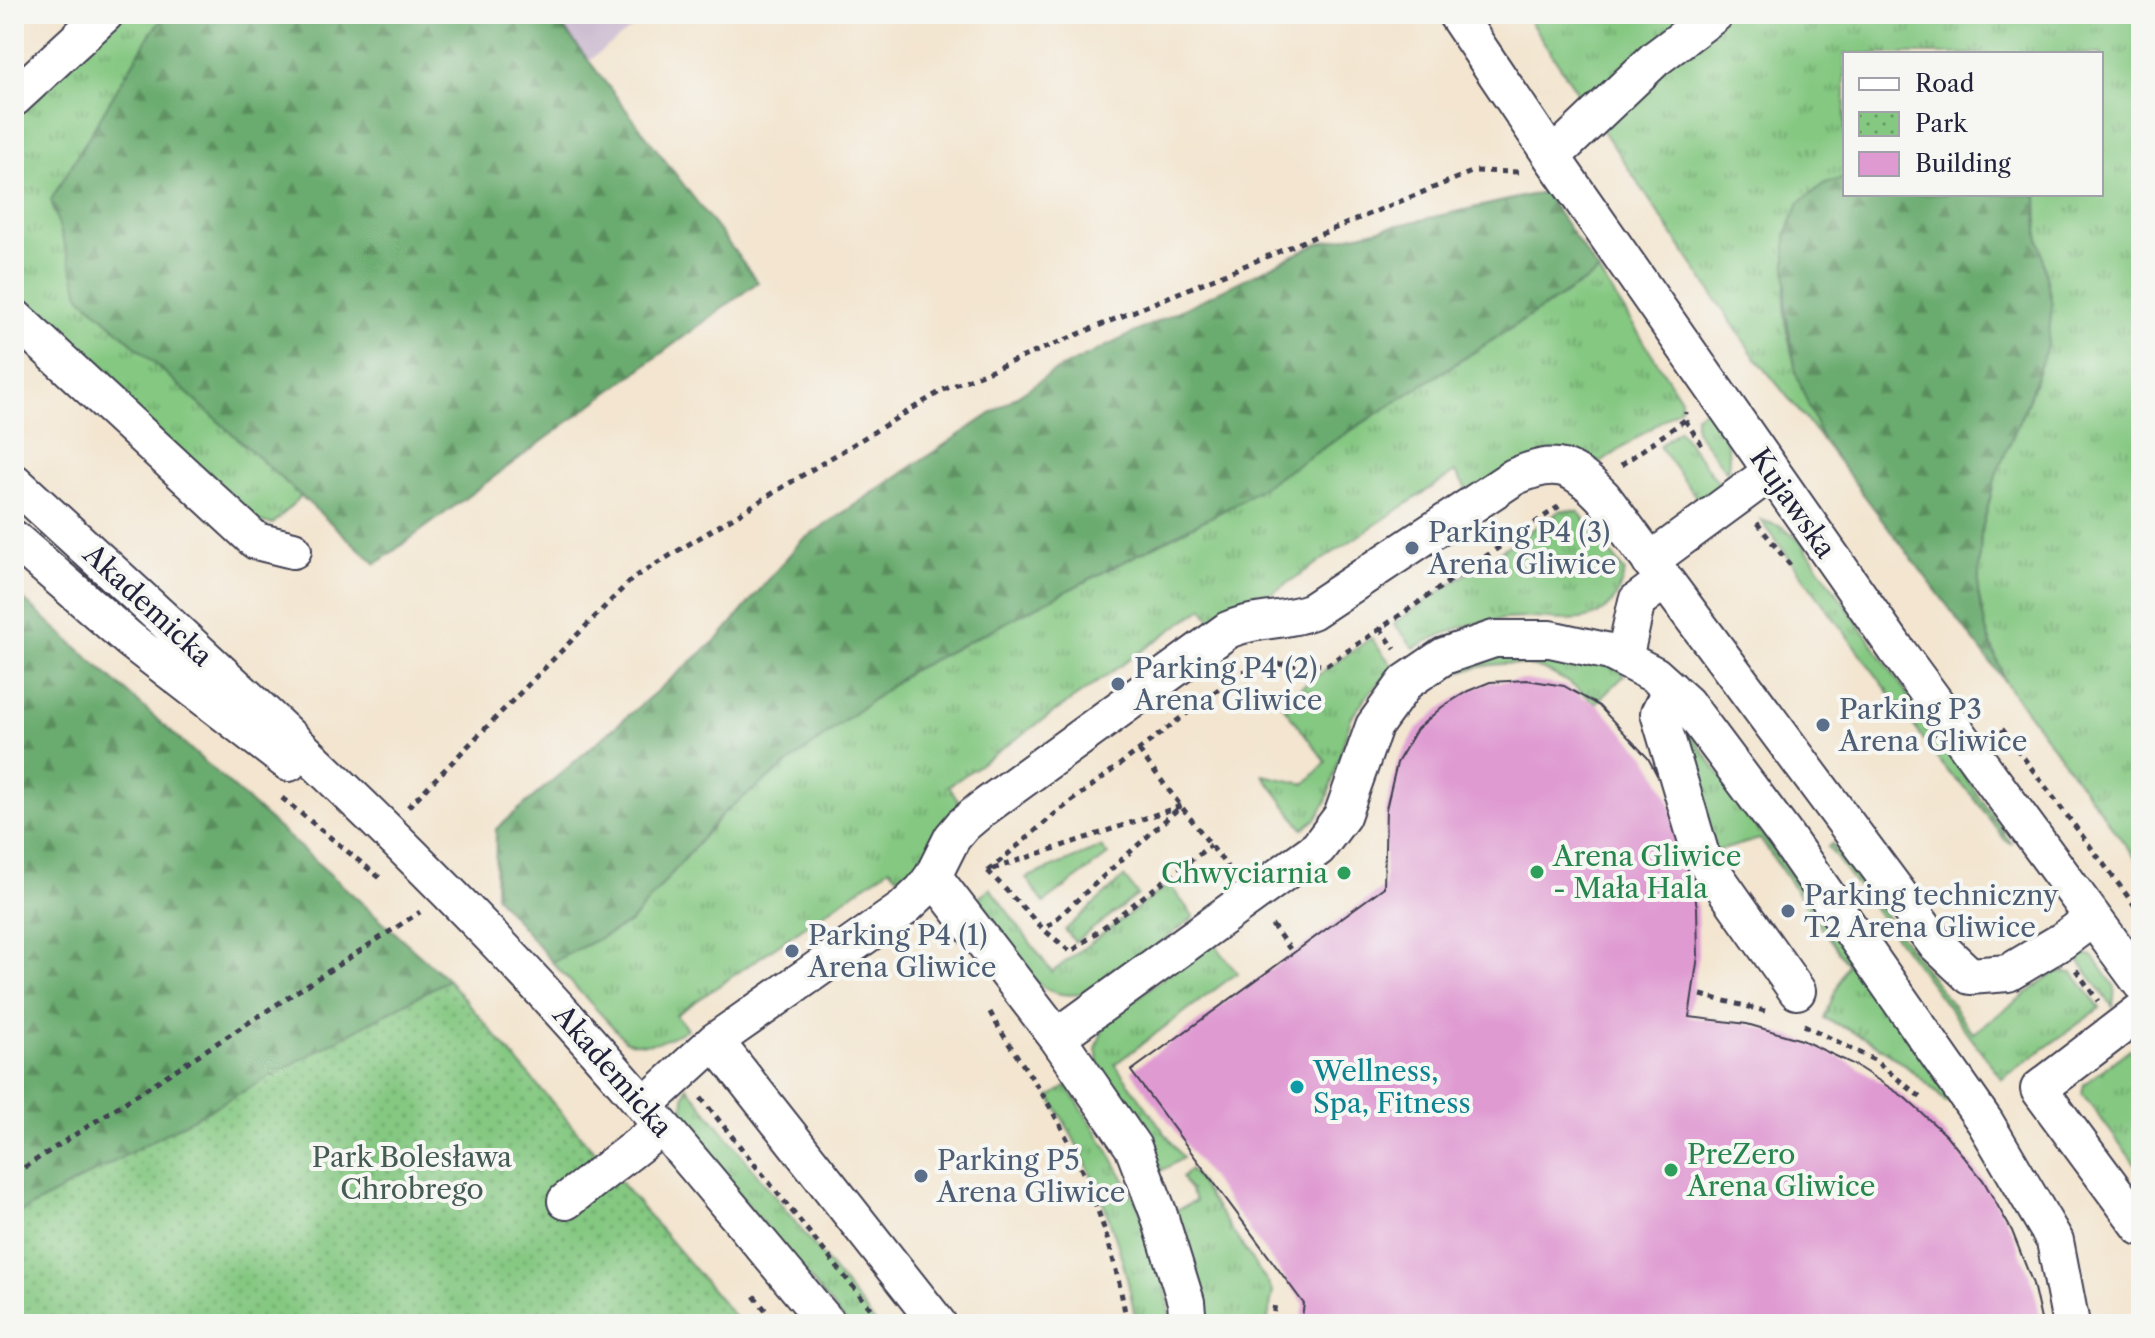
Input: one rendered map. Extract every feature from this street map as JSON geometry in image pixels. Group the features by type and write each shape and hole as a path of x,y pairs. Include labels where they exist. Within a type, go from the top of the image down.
{"street":[{"path":"14,98 105,14"},
{"name":"Kujawska","path":"1456,14 1552,157 1896,649 2141,983"},
{"path":"1552,157 1655,59 1715,14"},
{"path":"14,317 256,541 293,550"},
{"path":"566,1201 653,1116 715,1041 903,909 923,890 952,838 972,817 1228,630 1244,623 1295,618 1312,611 1514,477 1538,466 1561,467 1583,476 1603,497 1935,943 1970,976 2008,973 2062,941 2093,918"},
{"path":"1624,659 1637,601 1657,570 1771,472"},
{"name":"Akademicka","path":"14,482 296,741 545,993 828,1324"},
{"name":"Akademicka","path":"14,539 130,640 283,759 386,829"},
{"path":"1057,1037 1318,848 1342,816 1374,726 1406,682 1414,676 1444,656 1494,639 1550,639 1610,652 1655,675 1686,703 1784,834 1985,1122 2055,1241 2071,1324"},
{"path":"1671,689 1659,713 1701,855 1791,1010"},
{"path":"933,876 1057,1037 1133,1147 1158,1212 1186,1302 1188,1324"},
{"path":"2141,1011 2039,1089 2141,1227"},
{"path":"715,1041 938,1324"}],"path":[{"path":"386,829 633,578 943,390 1474,171 1538,172 1552,157"},
{"path":"1621,465 1685,420 1703,447"},
{"path":"988,871 1055,814 1241,672 1282,664 1327,665 1382,631 1573,496"},
{"path":"1757,523 1797,573"},
{"path":"1139,751 1229,869"},
{"path":"271,790 390,888"},
{"path":"988,871 1181,806"},
{"path":"1044,930 1181,806"},
{"path":"988,871 1044,930 1071,952 1211,845"},
{"path":"14,1174 449,894"},
{"path":"408,906 428,925"},
{"path":"1701,995 1791,1010 1874,1060 1928,1104"},
{"path":"989,1011 1055,1115 1104,1222 1127,1324"},
{"path":"694,1089 883,1324"},
{"path":"748,1289 777,1324"},
{"path":"1272,1324 1275,1303"}],"shaded area":[{"path":"553,14 652,14 589,60"}],"green space":[{"path":"121,14 167,14 150,34 80,296 301,496 273,524 253,521 14,305 14,111"},
{"path":"167,14 553,14 758,282 376,564 80,296 51,200 150,34"},
{"path":"1525,14 2141,14 2141,866 2005,682 1986,630 1978,593 1981,533 1997,472 2029,399 2048,343 2046,276 2038,235 2036,196 2103,196 2103,52 1843,52 1843,179 1826,183 1795,252 1785,294 1788,337 1823,441 1752,353"},
{"path":"1843,179 1843,196 2037,196 2038,235 2052,305 2048,343 2029,398 1997,472 1981,533 1978,593 1986,630 2005,682 1823,441 1796,374 1786,314 1786,234 1799,203 1826,183"},
{"path":"1544,192 1599,272 1234,505 909,672 724,812 630,923 552,962 495,895 496,829 721,636 801,541 1053,372 1319,243"},
{"path":"1599,272 1681,399 1680,408 1592,469 1469,493 1455,472 1218,629 1203,608 949,786 962,807 907,886 890,868 676,1015 687,1029 672,1037 650,1043 626,1041 552,962 630,923 724,812 909,672 1234,505"},
{"path":"1707,408 1727,446 1727,472 1695,430 1695,416"},
{"path":"1679,430 1721,486 1702,505 1659,446"},
{"path":"1561,510 1578,511 1625,572 1615,599 1600,613 1569,620 1517,618 1479,623 1451,631 1414,648 1394,623"},
{"path":"1761,520 1782,527 1802,543 2012,844 2005,840 1971,794 1948,772"},
{"path":"14,591 448,980 14,1216"},
{"path":"1371,638 1394,668 1371,691 1351,718 1326,802 1317,818 1303,829 1263,775 1305,784 1326,762 1280,702"},
{"path":"1522,650 1581,655 1621,670 1624,676 1596,703 1558,677 1523,665 1480,667 1439,682 1405,709 1386,736 1364,814 1357,804 1371,755 1389,719 1403,702 1419,687 1457,665"},
{"path":"1678,722 1683,723 1952,1101 1946,1102 1917,1075 1875,1044 1824,1018 1847,964 1760,839 1714,852"},
{"path":"1832,844 1973,1033 2056,972 2073,973 2100,1008 2002,1079 1828,847"},
{"path":"1101,847 1108,855 1044,903 1026,878"},
{"path":"1124,877 1138,895 1075,942 1065,930"},
{"path":"1169,884 1194,917 1097,991 1080,994 1054,992 1035,981 976,900 990,888 1052,972"},
{"path":"1212,940 1237,973 1115,1064 1183,1158 1159,1172 1101,1074 1096,1049 1105,1023"},
{"path":"2071,950 2093,956 2115,987 2113,1007"},
{"name":"Park Bolesława Chrobrego","path":"448,980 741,1324 14,1324 14,1216"},
{"path":"2130,1049 2141,1064 2141,1172 2082,1093 2084,1084"},
{"path":"687,1086 876,1324 847,1324 692,1138 684,1112"},
{"path":"1067,1086 1103,1141 1147,1228 1166,1291 1171,1324 1136,1324 1115,1235 1093,1178 1050,1097"},
{"path":"1190,1169 1273,1291 1267,1324 1203,1324 1176,1210 1196,1201 1182,1178"}],"building":[{"path":"1527,680 1564,686 1599,706 1648,758 1665,790 1688,856 1697,907 1698,956 1689,1017 1747,1024 1802,1040 1855,1065 1904,1097 1946,1135 1983,1180 2012,1231 2033,1284 2042,1324 1301,1324 1304,1304 1131,1071 1384,887 1386,809 1397,763 1417,729 1442,707 1468,691 1490,682"}],"place":[{"name":"Parking P4 (3) Arena Gliwice","path":"1412,548"},
{"name":"Parking P4 (2) Arena Gliwice","path":"1118,684"},
{"name":"Parking P3 Arena Gliwice","path":"1823,725"},
{"name":"Arena Gliwice - Mała Hala","path":"1537,872"},
{"name":"Chwyciarnia","path":"1344,873"},
{"name":"Parking techniczny T2 Arena Gliwice","path":"1788,911"},
{"name":"Parking P4 (1) Arena Gliwice","path":"792,951"},
{"name":"Wellness, Spa, Fitness","path":"1297,1087"},
{"name":"PreZero Arena Gliwice","path":"1671,1170"},
{"name":"Parking P5 Arena Gliwice","path":"921,1176"}]}
